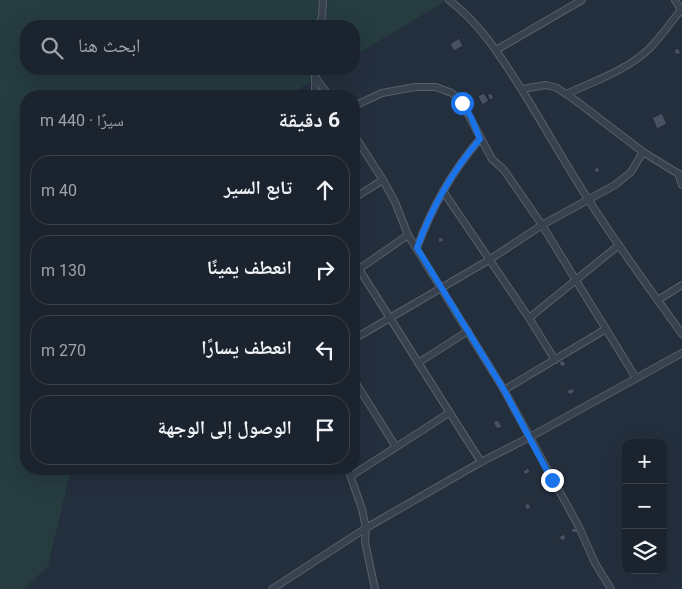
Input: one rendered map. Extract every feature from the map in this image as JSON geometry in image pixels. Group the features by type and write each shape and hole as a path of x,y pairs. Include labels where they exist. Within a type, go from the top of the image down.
{"street":[{"path":"321,20 323,0"},
{"path":"449,0 479,27 496,50 522,89 588,200 682,334"},
{"path":"496,50 582,0"},
{"path":"566,94 612,74 636,60 651,47 681,11 675,0"},
{"path":"315,90 316,75"},
{"path":"316,78 325,90"},
{"path":"522,89 546,85 557,88 643,152 680,174 682,185"},
{"path":"360,103 382,92 415,87 436,87 452,93 462,103 471,117 480,139 492,159 504,170 542,225 636,378"},
{"path":"417,248 426,221 443,191 462,160 480,139"},
{"path":"360,144 395,202 408,235 504,390 579,527 595,563 611,589"},
{"path":"360,336 490,260 542,225 615,185 631,172 643,152"},
{"path":"360,194 383,180"},
{"path":"443,191 529,318 554,360"},
{"path":"360,265 408,235"},
{"path":"529,318 619,245"},
{"path":"360,273 480,462"},
{"path":"658,300 682,285"},
{"path":"504,390 606,329"},
{"path":"418,363 468,331"},
{"path":"272,589 366,528 480,462 530,437 679,354 682,362"},
{"path":"360,390 396,447"},
{"path":"360,470 449,413"},
{"path":"351,476 362,509 366,528 365,542 375,589"}],"green space":[{"path":"0,0 447,0 360,52 360,20 20,20 20,75 322,75 297,90 20,90 20,475 70,475 48,566 24,589 0,589"}],"building":[{"path":"459,38 463,46 454,51 450,44"},
{"path":"678,48 681,53 676,55 674,50"},
{"path":"484,93 489,101 482,105 478,96"},
{"path":"491,93 494,98 490,100 487,95"},
{"path":"662,113 667,124 657,129 652,118"},
{"path":"598,167 600,171 596,173 594,169"},
{"path":"442,237 444,241 439,243 438,238"},
{"path":"563,360 566,365 561,367 559,362"},
{"path":"572,388 575,392 569,395 567,391"},
{"path":"498,420 502,427 497,429 493,422"},
{"path":"528,468 530,472 525,475 523,471"},
{"path":"528,503 531,507 527,510 524,506"},
{"path":"572,528 578,529 577,533 571,532"},
{"path":"564,534 566,538 562,541 559,537"}],"route":[{"path":"462,103 471,117 480,139 462,160 448,182 426,221 417,248 504,390 552,480"}]}
